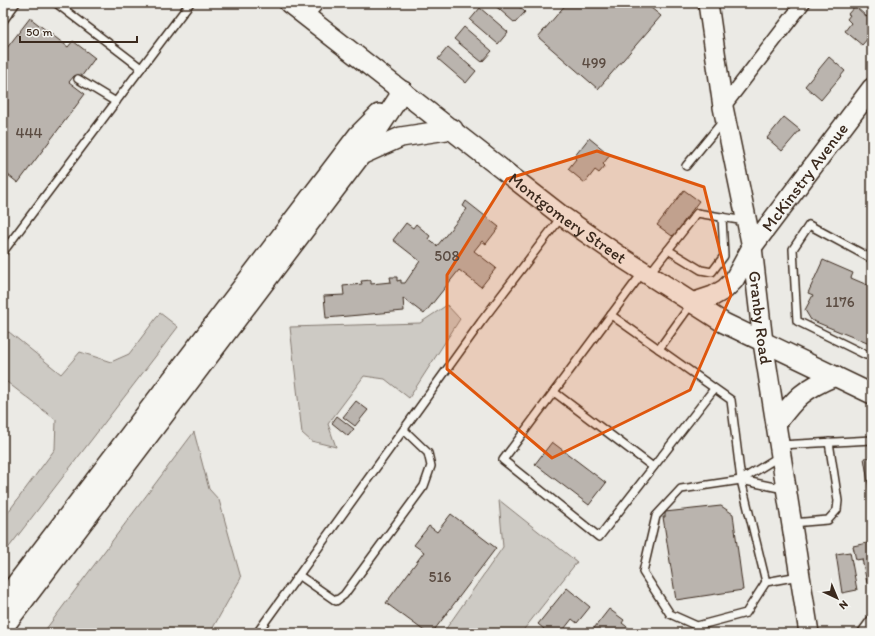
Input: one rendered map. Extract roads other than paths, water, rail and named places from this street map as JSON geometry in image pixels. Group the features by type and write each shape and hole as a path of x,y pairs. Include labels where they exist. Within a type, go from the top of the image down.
{"main road":[{"name":"Montgomery Street","path":"289,3 453,129 562,216 646,273 724,323 872,394"},
{"name":"Granby Road","path":"708,3 724,112 752,247 763,342 790,524 809,633"},
{"name":"McKinstry Avenue","path":"692,303 713,296 734,280 752,247 872,88"},
{"path":"3,628 361,155 403,91"},
{"path":"3,601 358,134 403,91"},
{"path":"361,155 401,137 453,129"},
{"path":"776,424 791,404 812,386 835,376"}],"street":[{"path":"724,112 803,3"}],"lane":[{"path":"3,21 16,3"},
{"path":"56,3 141,68"},
{"path":"3,252 190,3"},
{"path":"308,18 321,3"},
{"path":"78,78 116,102"},
{"path":"686,166 724,112"},
{"path":"714,389 599,537 503,460 611,315 646,273 668,250 697,213 747,221"},
{"path":"257,633 300,576 481,322 562,216"},
{"path":"668,250 701,270 712,272 724,256 722,217"},
{"path":"872,259 809,225 793,249 797,321 866,355 872,356"},
{"path":"658,349 692,303"},
{"path":"611,315 730,400 741,480 766,582 746,613 697,626 670,614 643,572 656,516 681,489 741,480 785,489"},
{"path":"554,392 653,467"},
{"path":"300,576 336,601 344,595 424,486 431,466 428,453 404,430"},
{"path":"741,480 780,450 829,442 872,440"},
{"path":"790,524 828,520 837,510 838,500 829,442"},
{"path":"766,582 799,576"},
{"path":"861,633 872,618"}]}
